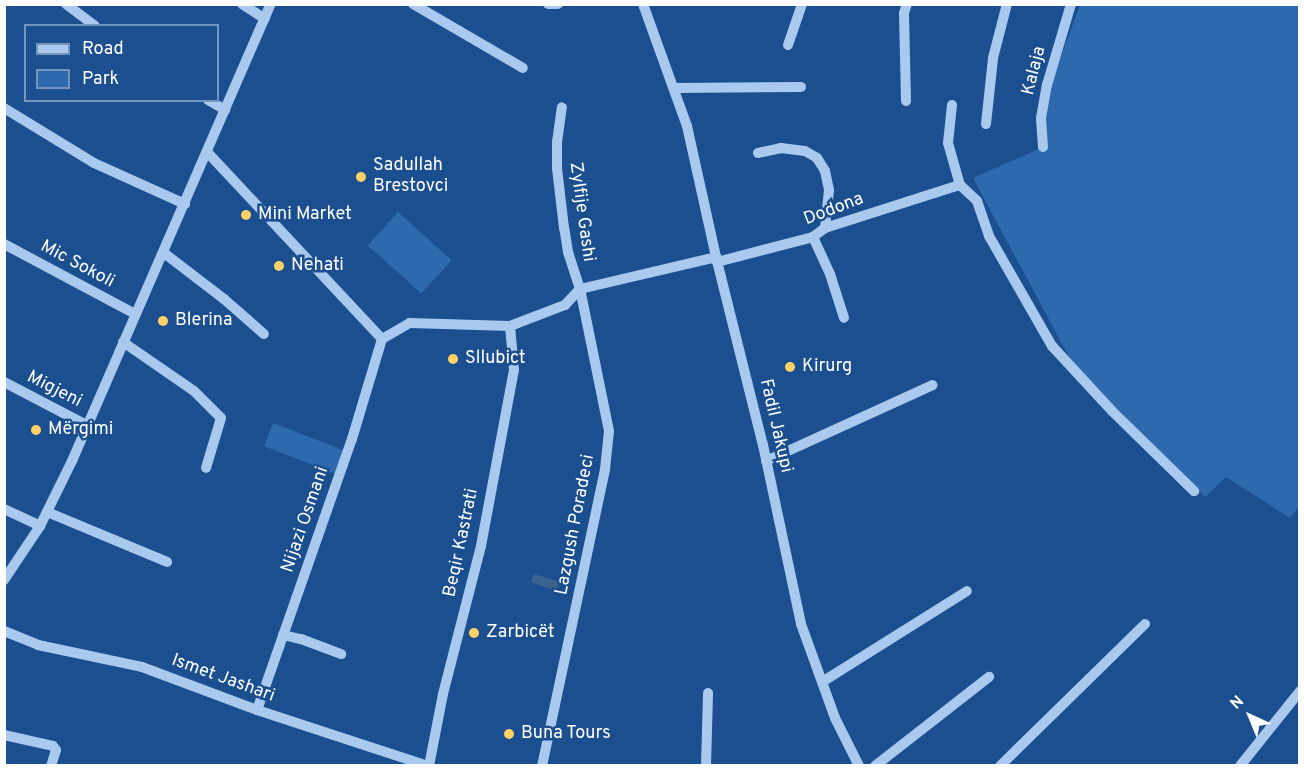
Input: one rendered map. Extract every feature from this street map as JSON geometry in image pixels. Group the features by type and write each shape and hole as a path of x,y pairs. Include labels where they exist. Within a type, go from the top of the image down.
{"street":[{"path":"66,4 92,24"},
{"path":"242,4 265,19"},
{"path":"4,580 40,526 88,426 271,4"},
{"path":"413,4 523,68"},
{"path":"548,4 558,4"},
{"name":"Fadil Jakupi","path":"643,4 687,126 766,462 801,624 835,718 859,765"},
{"path":"788,45 802,4"},
{"path":"906,101 904,13 908,4"},
{"path":"986,124 993,58 1008,4"},
{"name":"Kalaja","path":"1044,147 1041,118 1047,86 1071,4"},
{"path":"674,88 801,87"},
{"path":"211,102 225,110"},
{"path":"952,105 948,143 960,185 977,201 989,236 1052,346 1112,411 1194,491"},
{"name":"Zylfije Gashi","path":"562,107 557,142 559,194 568,252 580,289 717,259"},
{"path":"4,108 94,163 185,204"},
{"path":"759,153 781,148 805,151 817,158 825,171 829,190 825,228"},
{"path":"208,153 382,339 410,323 510,326 565,305 580,289"},
{"name":"Dodona","path":"717,259 813,237 825,228 960,185"},
{"path":"813,237 830,274 844,318"},
{"name":"Mic Sokoli","path":"4,244 135,314"},
{"path":"164,253 224,299 264,334"},
{"name":"Lazgush Poradeci","path":"542,765 605,469 609,431 580,289"},
{"name":"Beqir Kastrati","path":"429,765 443,694 481,546 514,370 510,326"},
{"name":"Nijazi Osmani","path":"257,710 352,439 382,339"},
{"path":"123,342 194,391 221,417 206,468"},
{"name":"Migjeni","path":"4,382 88,426"},
{"path":"766,462 933,385"},
{"path":"4,509 40,526"},
{"path":"47,512 167,562"},
{"path":"822,682 967,591"},
{"path":"1000,765 1145,624"},
{"name":"Ismet Jashari","path":"4,631 38,645 142,667 257,710 429,765"},
{"path":"283,635 301,639 341,654"},
{"path":"875,765 989,677"},
{"path":"1240,765 1299,691"},
{"path":"706,765 708,693"},
{"path":"4,735 53,746 56,750 51,765"}],"green space":[{"path":"1080,5 1299,5 1300,505 1290,518 1226,477 1205,497 1074,366 973,178 1043,147 1049,89"},
{"path":"398,212 452,260 421,294 368,245"},
{"path":"273,423 344,450 335,474 264,446"}],"shaded area":[{"path":"534,574 557,581 561,578 563,581 558,584 556,591 531,582"}],"place":[{"name":"Sadullah Brestovci","path":"361,177"},
{"name":"Mini Market","path":"246,215"},
{"name":"Nehati","path":"279,266"},
{"name":"Blerina","path":"163,321"},
{"name":"Sllubict","path":"453,359"},
{"name":"Kirurg","path":"790,367"},
{"name":"Mërgimi","path":"36,430"},
{"name":"Zarbicët","path":"474,633"},
{"name":"Buna Tours","path":"509,734"}]}
